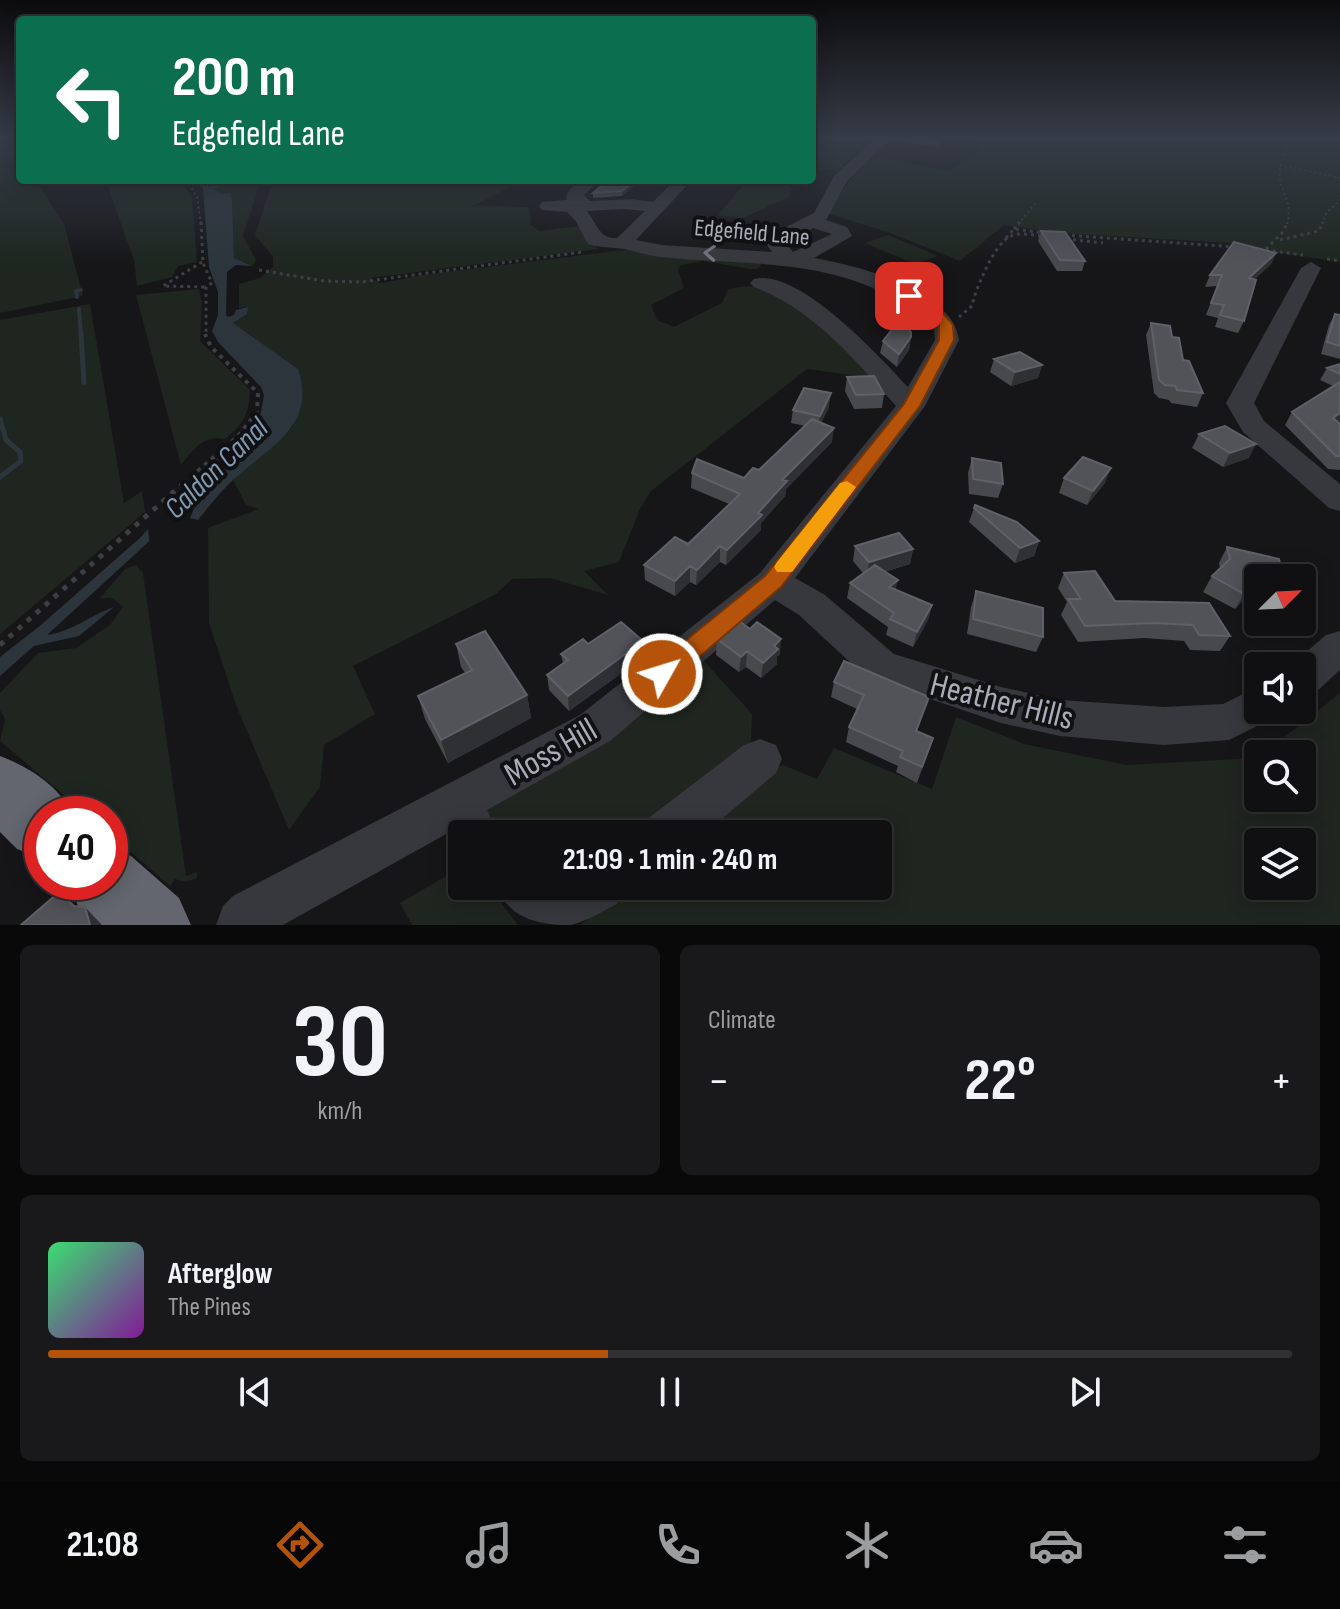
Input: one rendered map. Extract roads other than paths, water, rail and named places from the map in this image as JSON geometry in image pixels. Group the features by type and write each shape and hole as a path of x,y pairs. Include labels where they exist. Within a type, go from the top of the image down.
{"highway":[{"path":"0,787 24,809"},
{"path":"125,900 152,925"}],"street":[{"path":"811,221 840,231 843,236 790,260 777,245 787,234 811,221 821,216 839,180"},
{"path":"588,184 574,197 579,204 597,207 629,204 655,209"},
{"name":"Edgefield Lane","path":"674,184 630,244 790,260 867,276 887,283 932,310 946,325"},
{"path":"676,184 681,193 681,210"},
{"path":"548,206 574,206 595,240 607,244 630,244"},
{"path":"620,209 655,209"},
{"path":"1316,261 1240,403 1253,426 1340,501"},
{"path":"761,283 790,293 811,307 911,406"},
{"name":"Moss Hill","path":"242,925 251,914 465,818 595,728 773,582 911,406 947,340 946,325"},
{"name":"Heather Hills","path":"773,582 812,605 880,666 1001,705 1060,718 1164,726 1229,722 1244,713"},
{"path":"1316,667 1340,646"},
{"path":"684,820 760,759"}],"water":[{"name":"Caldon Canal","path":"200,184 209,187 212,184 225,184 214,189 222,194 231,193 234,258 252,266 236,265 227,272 226,315 234,315 236,310 248,307 247,314 233,323 298,369 301,408 283,437 226,487 198,520 190,518 194,509 180,513 47,635 114,607 79,636 34,646 0,676 0,657 141,537 176,496 244,435 261,412 264,395 261,387 218,342 212,331 218,315 218,292 209,267 203,188"}],"waterway":[{"path":"77,297 76,291 81,290"},
{"path":"79,309 81,336"},
{"path":"81,334 84,383"},
{"path":"0,419 6,440 20,452 21,461 0,477"}]}
